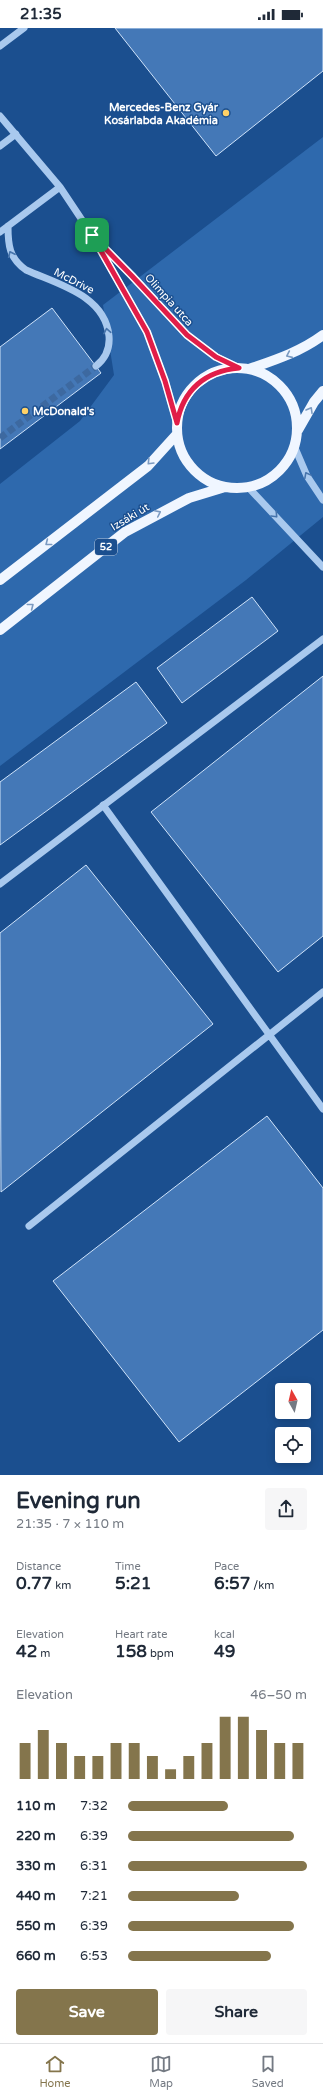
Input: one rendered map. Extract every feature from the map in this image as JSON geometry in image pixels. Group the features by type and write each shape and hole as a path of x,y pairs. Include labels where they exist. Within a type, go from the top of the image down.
{"main road":[{"name":"52","path":"244,368 268,376 284,389 295,408 298,430 295,448 279,472 260,484 237,489 225,487 204,479 195,471 182,453 177,434 177,423 182,404 187,395 200,380 219,371 244,368 282,358 308,347 323,335"},
{"name":"52","path":"298,430 314,402 323,391"},
{"path":"0,580 148,466 177,434"},
{"name":"Izsáki út","path":"0,630 126,532 189,498 225,487"}],"street":[{"path":"0,46 24,28"},
{"name":"Olimpia utca","path":"0,116 60,187 92,235 147,332 165,381 177,423"},
{"path":"0,146 16,134"},
{"path":"0,232 60,187"},
{"name":"McDrive","path":"8,226 8,247 16,263 26,270 90,300 101,312 107,327 109,342 106,355 96,366"},
{"name":"Olimpia utca","path":"92,235 187,335 216,357 244,368"},
{"path":"295,448 307,476 323,500"},
{"path":"248,487 323,567"},
{"path":"0,884 323,639"},
{"path":"103,805 323,1109"},
{"path":"29,1226 323,992"}],"shaded area":[{"path":"323,137 323,517 246,580 0,766 0,484 80,421 114,375 103,305"}],"building":[{"name":"Mercedes-Benz Gyár Kosárlabda Akadémia","path":"115,28 323,28 323,71 216,156"},
{"name":"McDonald's","path":"52,308 101,373 0,449 0,347"},
{"path":"252,597 278,631 182,703 157,668"},
{"path":"323,676 323,936 278,972 151,812"},
{"path":"136,682 167,723 0,845 0,782"},
{"path":"86,865 213,1024 1,1192 0,933"},
{"path":"267,1116 323,1188 323,1330 179,1442 53,1281"}],"tunnel":[{"path":"0,438 96,366"}],"place":[{"name":"Mercedes-Benz Gyár Kosárlabda Akadémia","path":"226,113"},
{"name":"McDonald's","path":"25,411"}],"route":[{"path":"92,235 187,335 216,357 239,368 229,368 219,371 200,380 187,395 182,404 178,413 177,423 165,381 147,332 92,235"}]}
